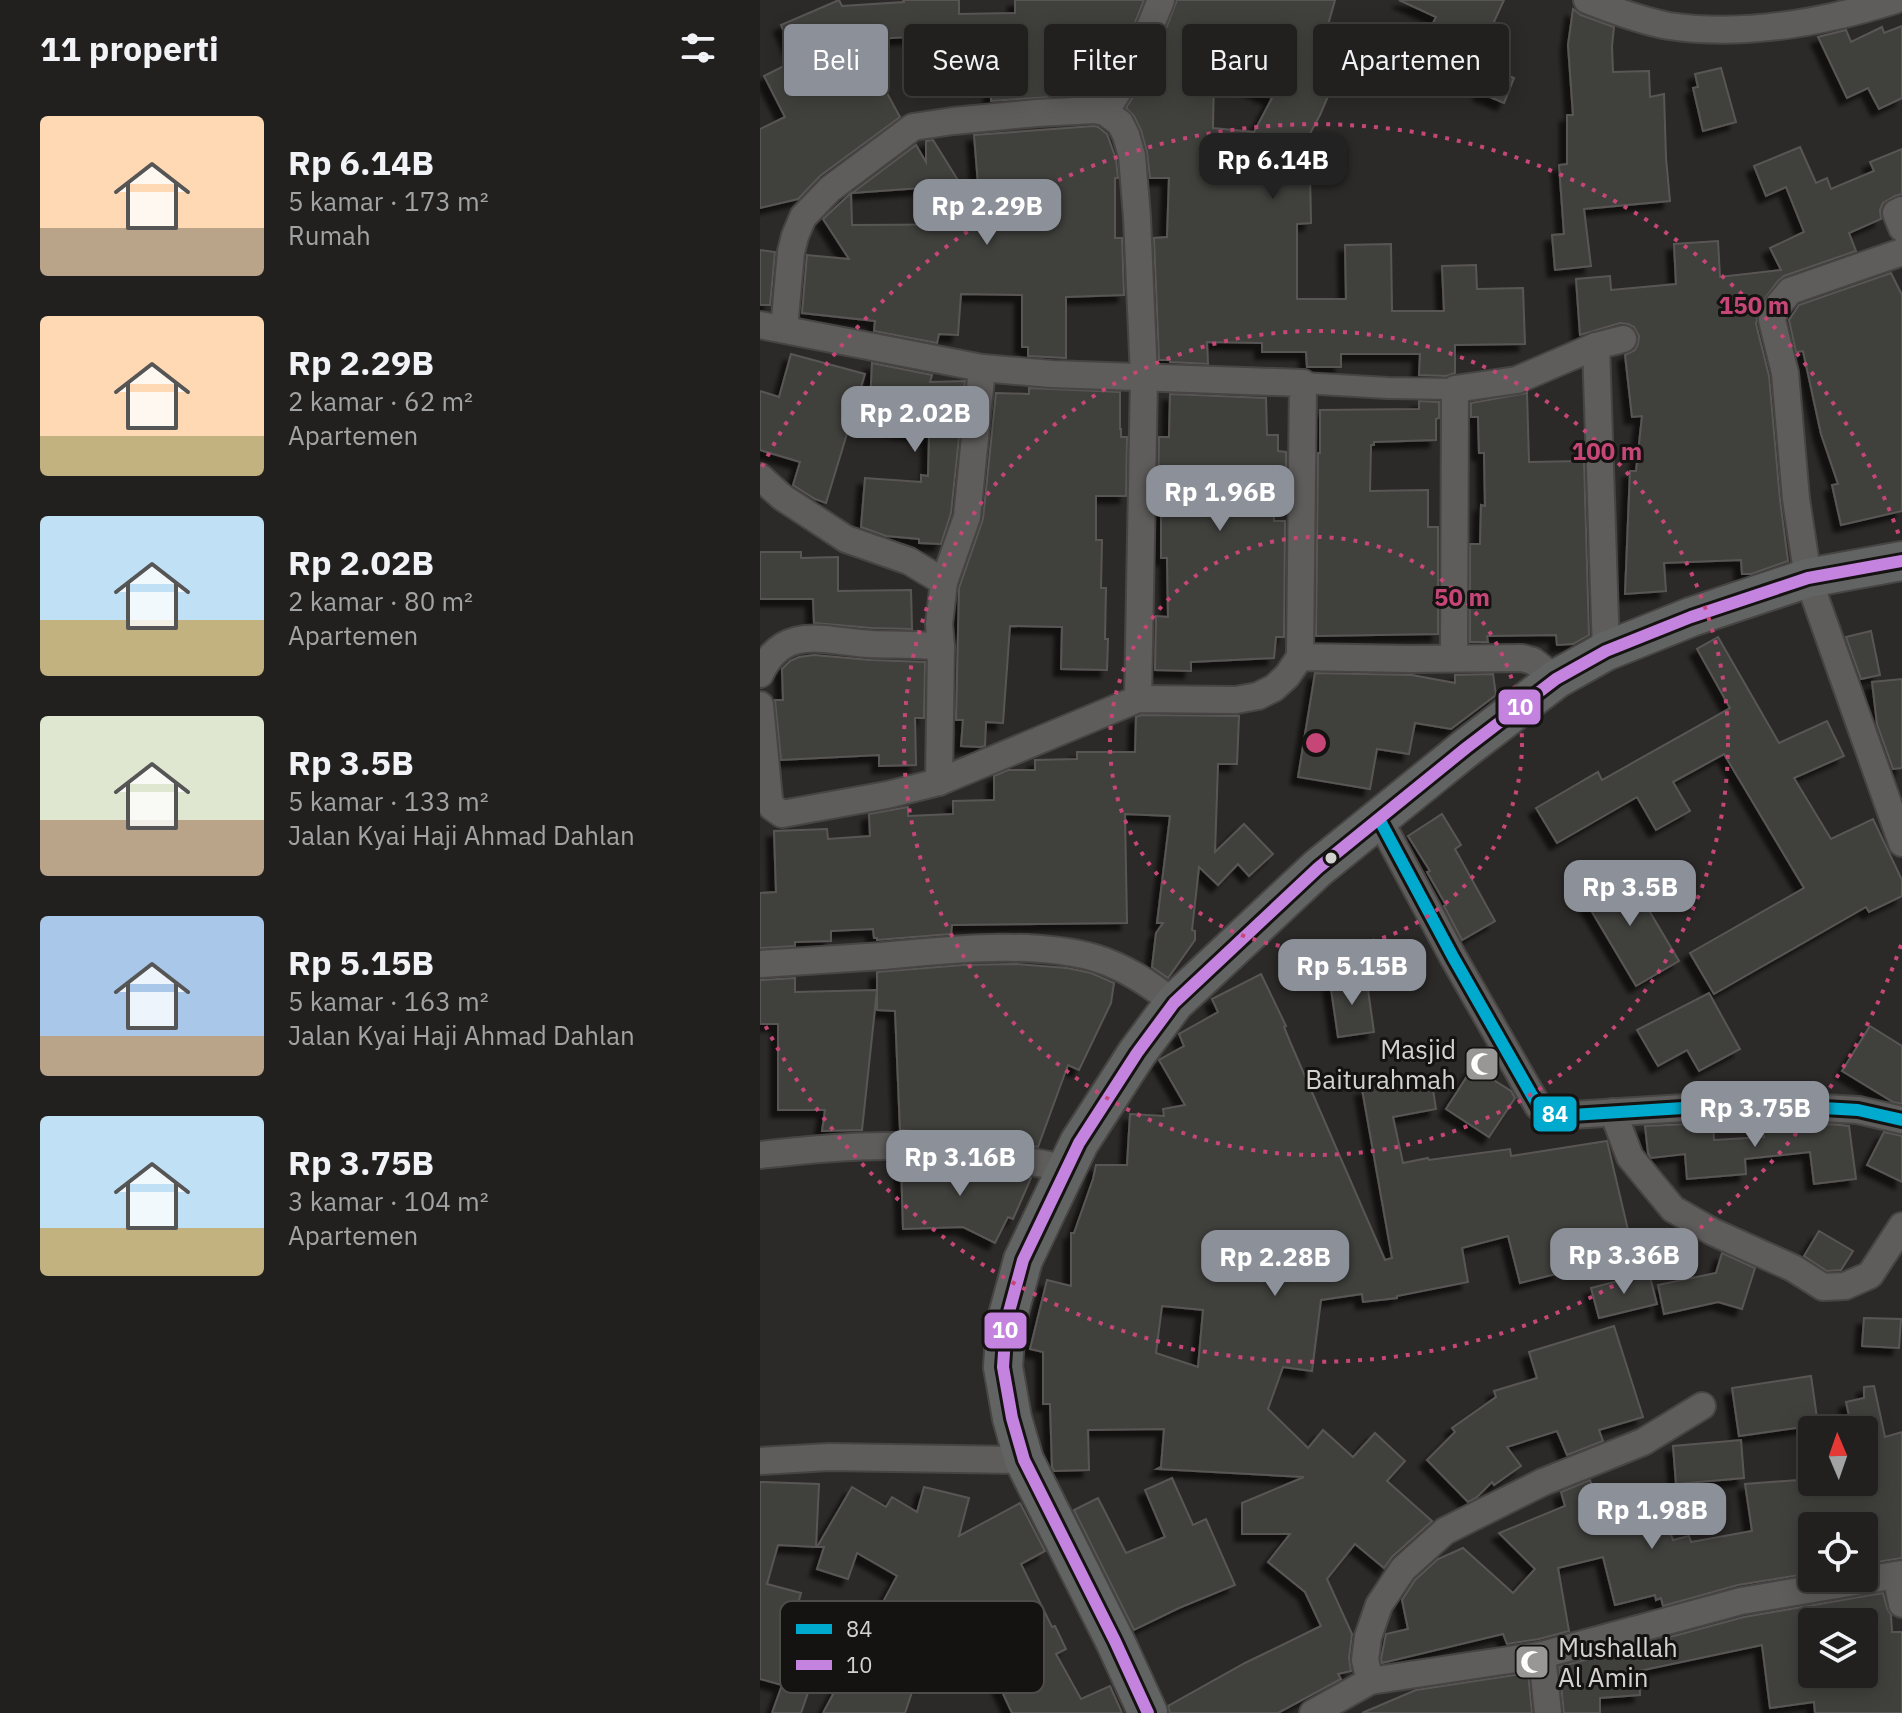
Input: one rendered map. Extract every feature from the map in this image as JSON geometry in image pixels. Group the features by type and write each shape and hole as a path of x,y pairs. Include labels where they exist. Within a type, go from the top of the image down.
{"main road":[{"path":"1148,1713 1024,1460 1012,1418 1003,1367 1006,1323 1023,1260 1065,1168 1137,1053 1174,1003 1318,868 1556,679 1606,651 1691,617 1808,578 1902,561"}],"street":[{"path":"1105,112 1135,64 1161,0"},
{"path":"1587,0 1667,26 1727,31 1792,25 1854,13 1895,0"},
{"path":"1138,699 1144,377 1132,156 1126,135 1120,123 1105,112 1095,110 1037,113 913,127 830,189 803,217 795,236 772,327 982,368 1052,374 1144,377 1303,383 1388,388 1455,389 1517,380 1596,346 1623,339"},
{"path":"1902,210 1896,213 1902,228"},
{"path":"1902,252 1790,291 1775,309 1772,320 1785,373 1796,499 1808,578 1902,843"},
{"path":"1596,346 1606,651"},
{"path":"939,782 939,624 944,582 967,517 982,368"},
{"path":"760,705 769,799 772,807 782,814 939,782 1138,699 1236,700 1258,696 1274,688 1300,657 1303,383"},
{"path":"1454,658 1455,389"},
{"path":"760,477 782,497 846,539 909,561 944,582"},
{"path":"760,674 767,660 784,644 798,640 820,638 868,644 941,647"},
{"path":"1300,657 1522,658 1533,661 1556,679"},
{"path":"1379,819 1453,957 1538,1106 1545,1112 1572,1115 1699,1107 1789,1106 1858,1110 1902,1120"},
{"path":"760,964 943,950 1004,948 1068,952 1099,959 1139,976 1174,1003"},
{"path":"1613,1112 1630,1157 1673,1209 1713,1232 1793,1268 1823,1287 1845,1286 1870,1275 1902,1226"},
{"path":"760,1155 902,1146 993,1154 1065,1168"},
{"path":"1370,1681 1365,1660 1368,1637 1379,1605 1403,1569 1445,1531 1543,1482 1643,1442 1702,1406"},
{"path":"760,1461 829,1457 1024,1460"},
{"path":"1313,1713 1370,1681 1542,1655 1741,1601 1899,1574 1902,1604"},
{"path":"1542,1655 1548,1713"}],"building":[{"path":"839,0 842,6 903,0 959,0 959,14 1015,13 1015,0 1144,0 1134,24 1044,24 1044,96 1067,96 991,101 991,96 1028,96 1028,24 904,24 904,37 888,38 888,24 784,24 784,32 781,25"},
{"path":"1177,0 1335,0 1328,24 1313,24 1313,96 1328,96 1306,141 1304,174 1310,174 1311,223 1297,224 1297,299 1346,299 1345,245 1391,244 1392,311 1444,311 1442,266 1476,265 1477,289 1523,288 1525,344 1455,345 1455,373 1446,376 1419,375 1420,354 1341,354 1341,367 1307,367 1306,352 1262,352 1262,343 1207,342 1208,364 1159,360 1154,238 1167,237 1169,178 1150,178 1141,130 1126,108 1134,96 1166,96 1166,29"},
{"path":"1399,0 1504,0 1493,24 1435,24 1436,17"},
{"path":"1573,9 1614,27 1613,72 1649,71 1650,97 1664,94 1670,201 1584,209 1591,266 1555,270 1552,235 1564,234 1559,165 1567,164 1567,115 1573,115 1568,45"},
{"path":"1902,26 1902,98 1879,109 1868,88 1847,98 1818,37 1846,30 1851,42 1882,27 1884,33"},
{"path":"784,66 784,96 888,95 900,117 820,176 798,199 760,208 760,129 785,117 764,76"},
{"path":"1721,68 1736,122 1703,131 1693,88 1698,87 1695,74"},
{"path":"1487,96 1507,96 1504,103"},
{"path":"1094,126 1107,134 1116,159 1115,238 1122,238 1124,295 1066,297 1066,358 1028,356 1028,347 1022,347 1022,295 961,294 958,335 939,334 937,343 874,331 875,321 802,313 807,255 849,259 823,219 851,193 852,225 1022,224 1020,181 978,184 974,135"},
{"path":"933,140 961,185 852,193 916,145 926,162 926,141"},
{"path":"1800,147 1816,183 1827,178 1831,189 1874,171 1870,162 1902,149 1902,194 1883,203 1881,219 1849,233 1856,251 1784,276 1760,305 1756,324 1769,376 1788,561 1751,574 1742,574 1741,560 1664,563 1666,591 1625,594 1630,471 1636,471 1642,416 1632,417 1625,355 1635,350 1639,336 1634,327 1620,323 1580,335 1576,279 1610,276 1611,290 1676,284 1674,244 1718,241 1720,277 1781,270 1770,248 1804,232 1786,187 1766,196 1754,166"},
{"path":"760,250 775,252 770,305 760,305"},
{"path":"1891,273 1902,295 1902,511 1841,525 1832,485 1838,484 1821,434 1803,351 1796,352 1789,320 1799,305"},
{"path":"791,354 865,374 826,503 793,485 800,462 760,450 760,391 779,397"},
{"path":"872,363 932,375 930,382 965,381 951,513 941,544 886,536 861,527 865,478 921,482 921,475 928,476 929,436 869,426"},
{"path":"1029,388 1120,392 1121,437 1127,437 1126,496 1096,496 1096,540 1102,540 1101,588 1106,588 1107,670 1061,669 1062,627 1010,626 1003,723 986,722 985,746 961,746 963,720 956,720 959,588 983,519 996,393 1029,394"},
{"path":"1527,393 1529,462 1584,461 1589,635 1573,644 1557,645 1556,635 1487,636 1488,642 1470,642 1470,544 1480,544 1481,505 1485,506 1484,453 1479,453 1478,417 1471,417 1471,403"},
{"path":"1170,394 1266,398 1267,435 1278,435 1278,451 1286,452 1286,478 1274,478 1274,521 1285,521 1284,637 1276,637 1274,658 1191,662 1191,671 1155,670 1156,616 1168,617 1167,558 1161,558 1161,496 1158,496 1159,437 1169,437"},
{"path":"1419,401 1439,402 1436,440 1374,442 1371,445 1370,491 1428,490 1428,527 1438,527 1438,634 1316,636 1320,410 1419,409"},
{"path":"760,552 801,552 801,558 838,557 838,591 911,590 912,629 814,623 813,599 760,599"},
{"path":"1871,631 1880,675 1861,679 1846,637"},
{"path":"1718,637 1779,743 1827,721 1844,756 1794,778 1831,839 1873,819 1902,880 1902,896 1869,912 1866,907 1714,994 1690,953 1804,888 1724,754 1673,782 1690,811 1656,830 1637,797 1557,843 1536,808 1598,772 1602,780 1730,708 1697,649"},
{"path":"814,655 925,662 924,718 915,718 916,765 879,766 879,755 781,760 775,700 783,700 782,669 799,657"},
{"path":"1315,673 1412,675 1455,683 1455,675 1493,674 1496,695 1451,729 1415,723 1409,754 1377,749 1370,789 1298,777"},
{"path":"1902,679 1902,768 1893,769 1877,724 1872,682"},
{"path":"1239,716 1237,764 1218,764 1215,852 1244,824 1273,854 1249,876 1238,864 1218,885 1199,867 1192,930 1195,931 1195,940 1168,978 1152,967 1156,933 1163,923 1157,923 1170,816 1125,814 1127,923 952,925 951,934 877,940 873,929 831,931 831,941 795,942 795,946 760,948 760,893 776,892 774,831 827,829 828,839 870,836 869,814 908,807 908,816 953,814 953,801 994,800 994,776 1008,770 1035,770 1035,760 1077,759 1077,752 1135,752 1136,717"},
{"path":"1442,814 1461,845 1455,849 1495,921 1462,940 1427,872 1430,871 1408,836"},
{"path":"1625,870 1679,961 1636,986 1582,895"},
{"path":"1016,964 1067,968 1091,973 1114,983 1111,1003 1079,1070 1068,1065 1038,1147 965,1135 900,1130 895,1011 877,1010 877,972"},
{"path":"1261,974 1385,1260 1392,1258 1362,1089 1431,1077 1436,1109 1393,1117 1403,1163 1510,1149 1511,1156 1607,1141 1628,1230 1552,1242 1560,1273 1520,1283 1508,1236 1462,1248 1468,1282 1397,1298 1363,1302 1362,1294 1321,1300 1312,1371 1283,1367 1268,1409 1308,1448 1323,1430 1353,1457 1375,1433 1405,1461 1387,1481 1432,1521 1384,1568 1355,1544 1327,1579 1352,1634 1351,1671 1338,1674 1341,1679 1278,1713 1170,1713 1168,1706 1245,1663 1321,1626 1305,1592 1268,1562 1290,1534 1242,1534 1242,1503 1304,1477 1157,1469 1161,1467 1164,1429 1088,1430 1089,1470 1054,1471 1050,1404 1043,1404 1043,1352 1030,1349 1047,1280 1071,1286 1071,1233 1074,1233 1096,1165 1127,1165 1130,1114 1164,1116 1163,1109 1185,1105 1159,1060 1184,1046 1179,1034 1218,1012 1212,999","holes":["1162,1306 1203,1310 1198,1367 1156,1353"]},
{"path":"1366,976 1374,1032 1338,1037 1330,982"},
{"path":"795,978 795,992 877,990 862,1130 822,1131 825,1110 778,1110 778,1024 760,1024 760,980"},
{"path":"1709,993 1740,1049 1699,1071 1687,1050 1658,1066 1637,1030"},
{"path":"1870,1026 1902,1046 1902,1104 1893,1102 1842,1071"},
{"path":"1473,1067 1511,1091 1515,1098 1489,1137 1446,1109"},
{"path":"1762,1122 1801,1123 1802,1128 1831,1124 1849,1126 1856,1179 1814,1184 1810,1152 1745,1159 1746,1174 1687,1179 1685,1154 1651,1158 1648,1153 1645,1126 1713,1123 1714,1140 1764,1137"},
{"path":"1884,1132 1902,1136 1902,1182 1867,1165"},
{"path":"901,1162 1031,1178 1013,1219 1008,1217 995,1243 963,1227 903,1229"},
{"path":"1819,1231 1853,1251 1841,1270 1827,1271 1804,1256"},
{"path":"1722,1253 1755,1268 1742,1309 1718,1302 1664,1314 1658,1285 1716,1273"},
{"path":"1649,1273 1657,1304 1599,1318 1591,1288"},
{"path":"1864,1318 1901,1319 1899,1348 1862,1346"},
{"path":"1614,1326 1643,1417 1599,1430 1603,1441 1567,1455 1557,1431 1507,1447 1521,1466 1494,1485 1492,1482 1468,1502 1427,1460 1455,1432 1452,1428 1496,1397 1494,1391 1537,1378 1529,1352"},
{"path":"1811,1376 1817,1416 1798,1416 1798,1428 1739,1436 1732,1388"},
{"path":"1874,1386 1885,1437 1902,1432 1902,1558 1878,1562 1878,1512 1798,1512 1798,1575 1738,1585 1663,1606 1661,1598 1656,1600 1655,1595 1615,1605 1603,1557 1558,1568 1569,1631 1507,1644 1503,1634 1382,1663 1386,1634 1408,1629 1402,1600 1415,1580 1438,1559 1463,1548 1513,1593 1535,1569 1499,1533 1565,1506 1561,1492 1590,1480 1598,1505 1653,1486 1673,1540 1689,1536 1691,1542 1752,1531 1745,1484 1798,1480 1798,1496 1878,1496 1878,1416 1849,1416 1846,1402 1864,1398 1864,1387"},
{"path":"1741,1440 1744,1478 1676,1484 1673,1446"},
{"path":"1172,1478 1193,1525 1206,1519 1235,1585 1134,1630 1074,1510 1098,1498 1126,1553 1165,1537 1145,1490"},
{"path":"760,1482 819,1484 816,1547 778,1545 767,1584 801,1593 799,1601 780,1601 780,1684 760,1679"},
{"path":"852,1487 886,1507 892,1497 917,1512 924,1487 969,1498 959,1536 1020,1503 1045,1551 1021,1564 1039,1601 883,1601 897,1576 857,1553 848,1579 817,1569 824,1547 817,1547"},
{"path":"1883,1593 1891,1615 1892,1632 1902,1632 1902,1713 1815,1713 1814,1702 1770,1708 1762,1645 1639,1671 1640,1695 1600,1698 1600,1713 1564,1713 1559,1667 1635,1646 1671,1644 1670,1637 1744,1617"},
{"path":"1044,1611 1066,1649 1056,1654 1081,1699 1110,1686 1122,1713 1012,1713 1003,1693 1044,1693"},
{"path":"1528,1673 1532,1713 1362,1713 1416,1690"},
{"path":"780,1691 808,1693 801,1713 772,1713"},
{"path":"834,1693 912,1693 905,1713 823,1713"}],"transit line":[{"name":"10","path":"1148,1713 1024,1460 1012,1418 1003,1367 1006,1323 1023,1260 1079,1143 1137,1053 1174,1003 1318,868 1556,679 1606,651 1691,617 1808,578 1902,561"},
{"name":"84","path":"1379,819 1453,957 1538,1106 1545,1112 1572,1115 1699,1107 1789,1106 1858,1110 1902,1120"}],"place":[{"name":"Masjid Baiturahmah","path":"1482,1064"},
{"name":"Mushallah Al Amin","path":"1532,1662"}]}
